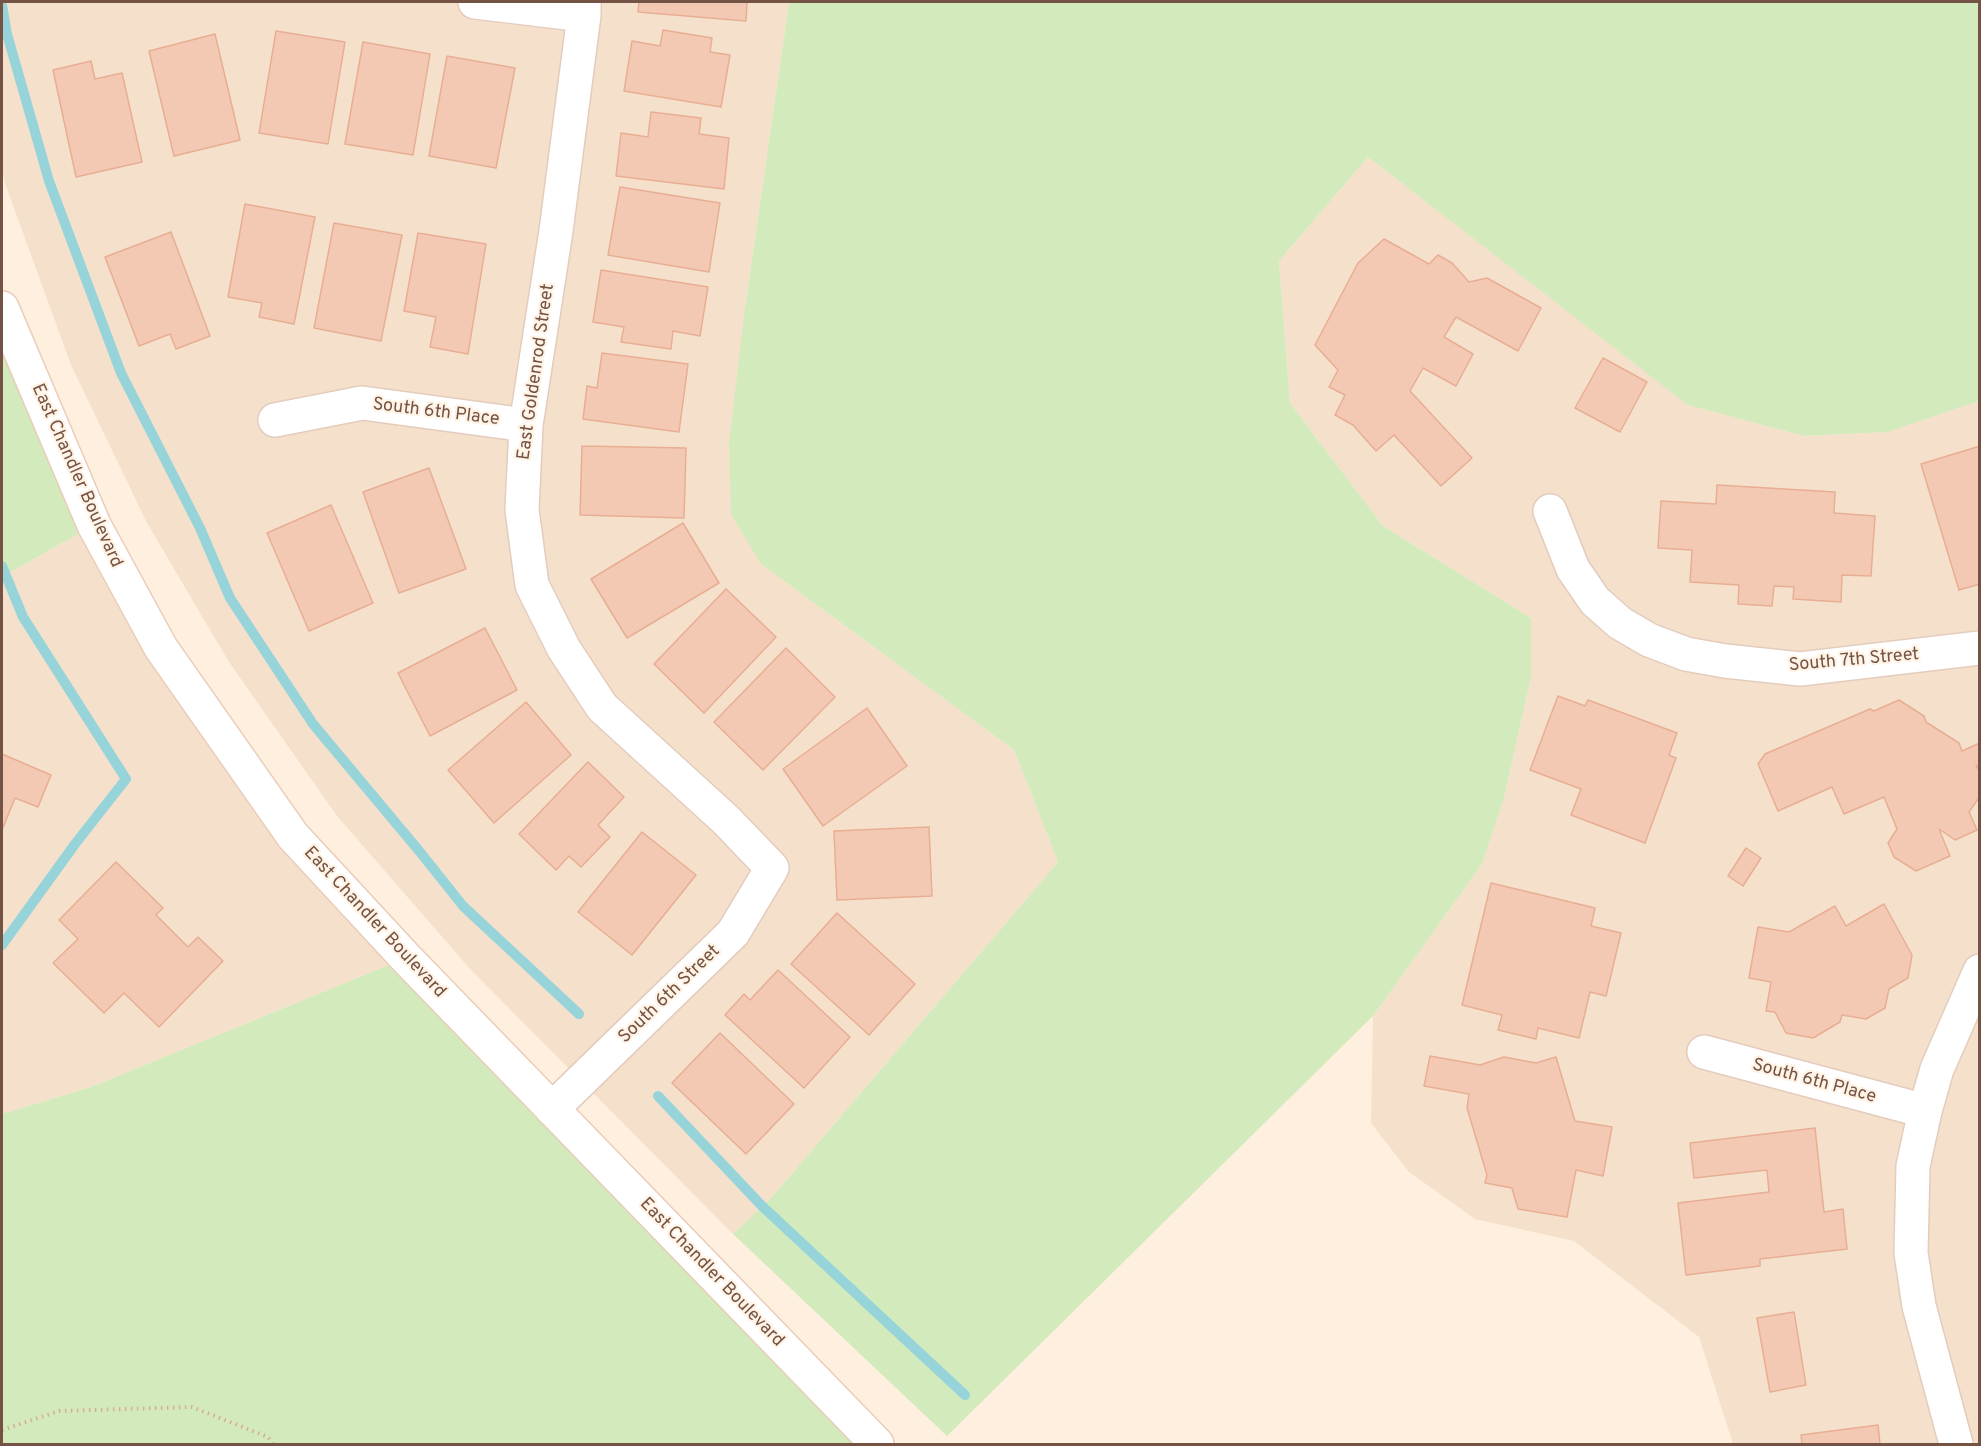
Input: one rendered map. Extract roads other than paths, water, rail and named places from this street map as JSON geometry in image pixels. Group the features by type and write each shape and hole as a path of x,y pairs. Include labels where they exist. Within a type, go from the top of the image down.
{"street":[{"path":"474,2 584,8"},
{"name":"East Goldenrod Street","path":"584,8 556,231 526,425 522,510 532,585 564,649 602,707 726,820 772,868"},
{"name":"East Chandler Boulevard","path":"2,308 94,525 161,648 293,836 406,958 877,1444"},
{"name":"South 6th Place","path":"275,420 362,403 526,425"},
{"name":"South 7th Street","path":"1550,511 1574,569 1595,601 1620,624 1649,640 1686,654 1725,662 1800,669 1980,648"},
{"name":"South 6th Street","path":"552,1110 733,933 772,868"},
{"path":"1956,1444 1919,1306 1911,1252 1912,1166 1937,1069 1980,971"},
{"name":"South 6th Place","path":"1704,1052 1925,1112"}],"waterway":[{"path":"2,5 7,34 49,181 121,373 200,528 230,598 313,724 463,906 579,1014"},
{"path":"2,566 23,617 126,779 75,844 2,945"},
{"path":"658,1096 762,1206 965,1395"}]}
